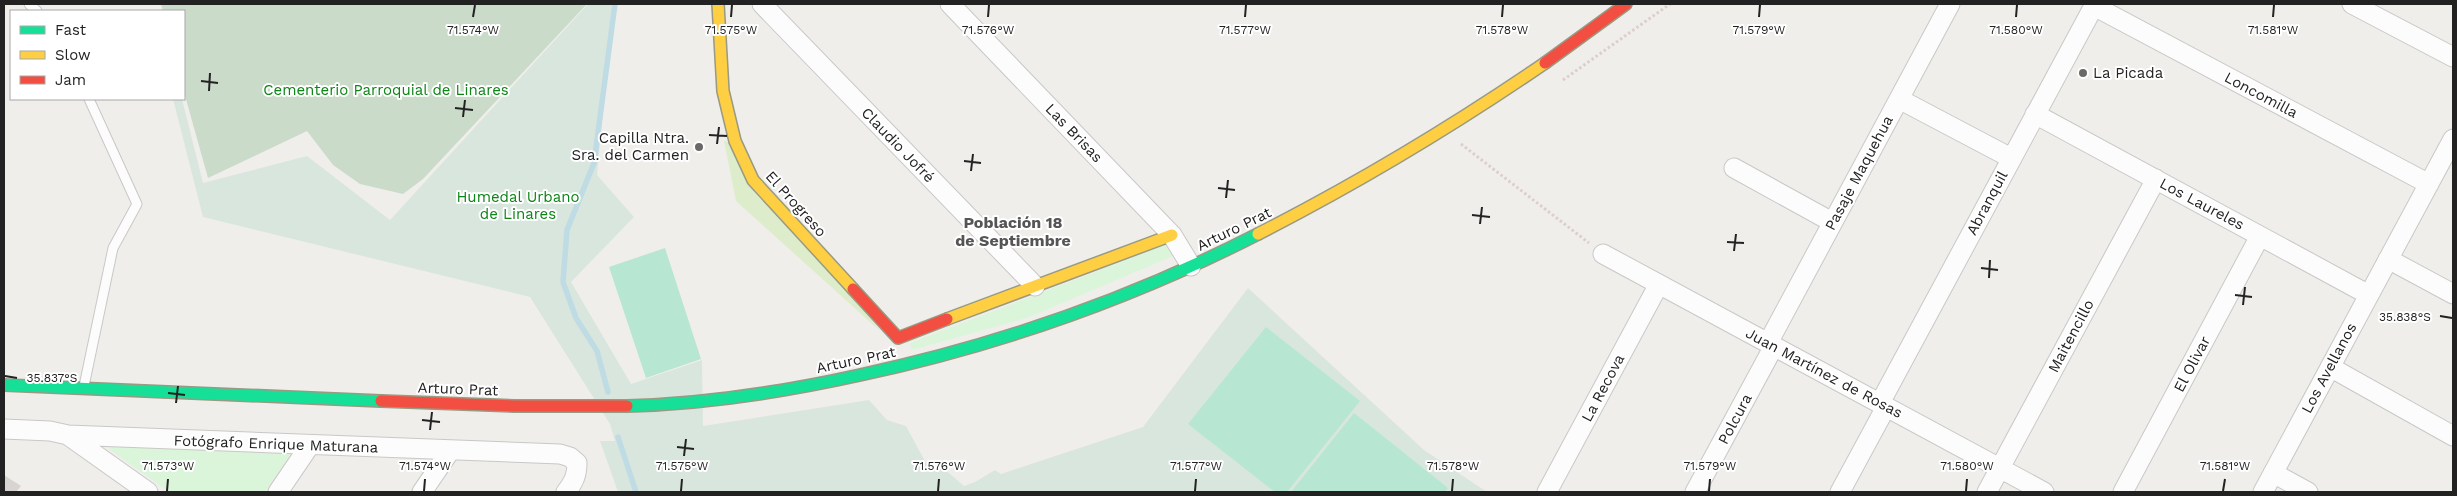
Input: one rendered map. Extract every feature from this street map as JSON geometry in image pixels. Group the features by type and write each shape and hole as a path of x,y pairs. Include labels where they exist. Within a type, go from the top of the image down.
{"main road":[{"name":"El Progreso","path":"718,4 723,91 735,141 753,180 898,338"},
{"name":"Arturo Prat","path":"12,385 579,408 678,404 716,400 831,381 986,344 1095,307 1191,266 1300,213 1451,126 1570,46 1626,4"},
{"name":"Arturo Prat","path":"898,338 1172,235"}],"street":[{"name":"Claudio Jofré","path":"762,4 1035,286"},
{"name":"Las Brisas","path":"950,4 1172,235 1191,266"},
{"name":"Pasaje Maquehua","path":"1771,344 1832,222 1950,4"},
{"path":"2352,4 2453,57"},
{"name":"Abranquil","path":"1840,492 2011,158 2094,5"},
{"name":"Loncomilla","path":"2094,5 2440,176"},
{"path":"1899,99 2011,158"},
{"name":"Los Laureles","path":"2035,114 2369,294"},
{"name":"Los Avellanos","path":"2263,492 2388,259 2440,176 2453,139"},
{"path":"1734,168 1832,222"},
{"name":"Maitencillo","path":"1987,492 2156,179"},
{"name":"El Olivar","path":"2123,492 2260,236"},
{"name":"Juan Martínez de Rosas","path":"1603,254 2044,492"},
{"path":"2388,259 2453,294"},
{"name":"La Recova","path":"1548,492 1659,284"},
{"name":"Polcura","path":"1695,492 1771,344"},
{"path":"2330,367 2453,436"},
{"path":"4,369 12,385"},
{"name":"Fotógrafo Enrique Maturana","path":"4,429 50,431 68,435 560,454 570,457 577,463 577,473 574,482 566,492"},
{"path":"68,435 148,492"},
{"path":"278,492 310,445"},
{"path":"422,492 450,451"},
{"path":"2273,473 2308,492"}],"lane":[{"path":"84,388 113,248 137,204 89,100"}],"path":[{"path":"1459,142 1603,254"}],"green space":[{"name":"Cementerio Parroquial de Linares","path":"161,4 587,4 423,179 403,194 360,184 333,165 307,131 208,178 185,96 185,10 163,10"},
{"name":"Humedal Urbano de Linares","path":"588,4 613,4 597,175 634,217 571,282 631,384 702,360 703,426 869,400 887,420 906,426 926,463 948,472 964,486 995,470 1001,474 1143,427 1248,288 1424,450 1487,492 618,492 600,441 615,441 610,424 530,297 203,217 173,100 182,100 203,183 307,156 390,220"},
{"path":"724,141 732,143 880,331 736,201"},
{"path":"1166,245 1173,256 1027,318 911,350 910,343"},
{"path":"665,248 701,359 646,378 609,267"},
{"path":"1266,327 1360,401 1287,492 1275,492 1188,424"},
{"path":"1354,413 1448,488 1445,492 1291,492"},
{"path":"94,438 295,447 265,492 169,492"}],"building":[{"path":"4,475 21,486 16,492 4,492"}],"waterway":[{"path":"608,392 597,351 576,318 563,282 567,230 594,163 615,4"},
{"path":"618,437 636,492"}],"traffic: fast":[{"path":"627,406 686,403 773,392 912,363 1064,318 1162,279 1258,234"},
{"path":"4,385 381,401"}],"traffic: slow":[{"path":"718,4 723,91 735,141 753,180 853,289"},
{"path":"1258,234 1332,195 1405,153 1545,63"},
{"path":"947,319 1172,235"}],"traffic: jam":[{"path":"1545,63 1626,4"},
{"path":"853,289 898,338 947,319"},
{"path":"381,401 514,406 627,406"}],"place":[{"name":"La Picada","path":"2083,73"},
{"name":"Capilla Ntra. Sra. del Carmen","path":"699,147"}],"district":[{"name":"Población 18 de Septiembre","path":"1013,231"}]}
